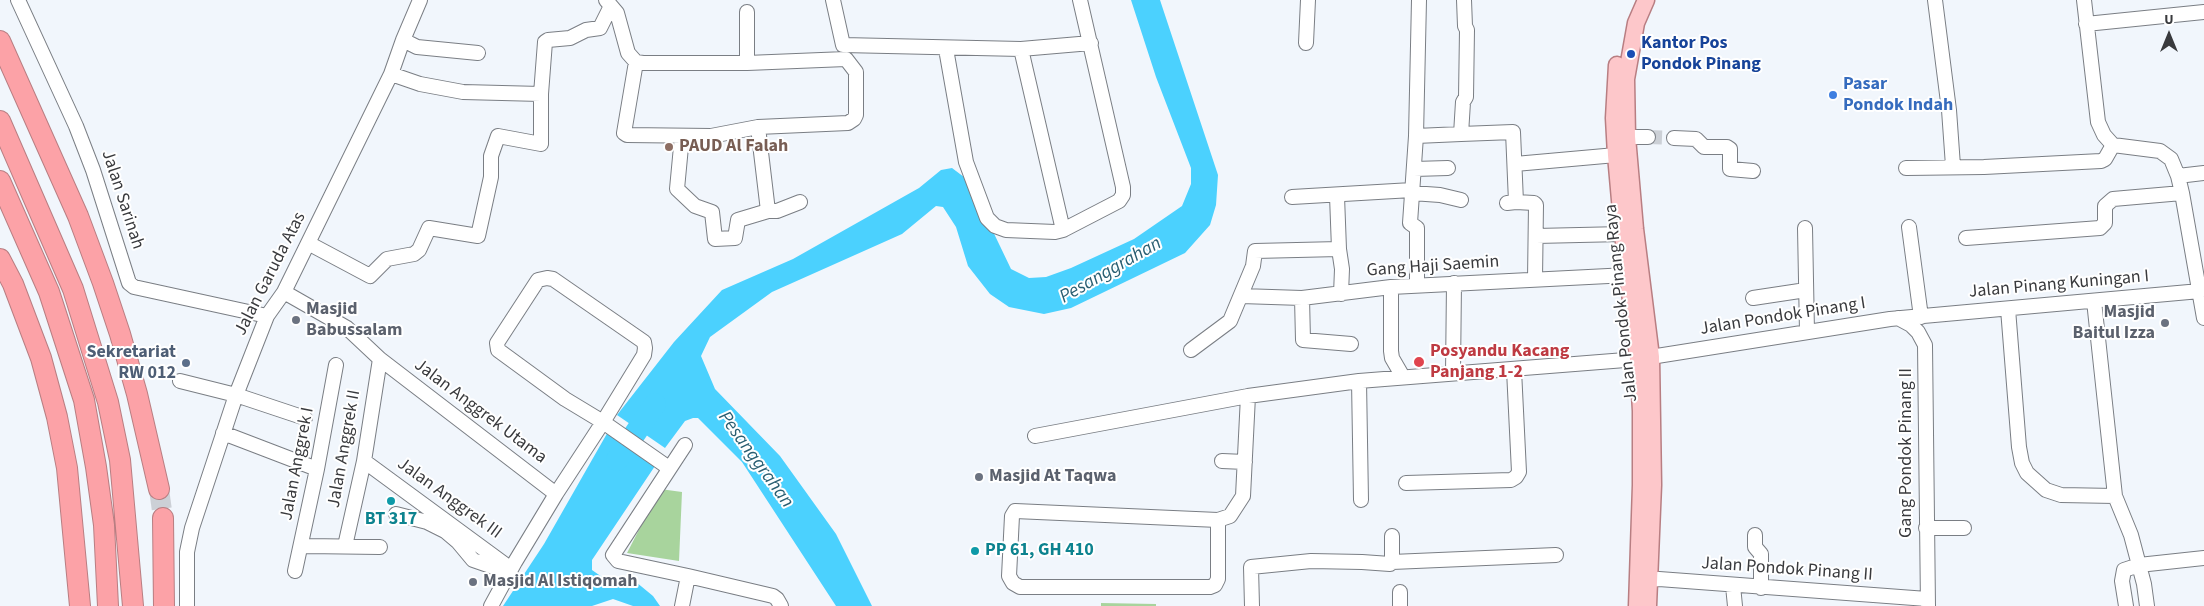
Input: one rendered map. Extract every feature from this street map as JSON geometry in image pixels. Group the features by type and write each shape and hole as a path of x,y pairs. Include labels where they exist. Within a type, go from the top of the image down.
{"highway":[{"path":"0,42 78,216 103,283 132,377 159,488"},
{"path":"0,121 49,229 73,289 108,402 120,460 134,606"},
{"path":"0,181 49,292 84,400 96,467 102,516 108,606"},
{"path":"0,259 12,284 41,358 57,417 67,468 80,606"},
{"path":"163,518 164,606"}],"main road":[{"name":"Jalan Pondok Pinang Raya","path":"1636,606 1644,579 1653,476 1627,137 1626,79 1631,44 1641,0"},
{"name":"Jalan Pondok Pinang Raya","path":"1641,0 1620,41 1615,79 1614,118 1628,275 1645,358"},
{"name":"Jalan Pondok Pinang Raya","path":"1644,579 1648,606"}],"street":[{"name":"Jalan Sarinah","path":"18,0 76,126 93,170 129,283 134,287 267,316"},
{"name":"Jalan Garuda Atas","path":"187,606 188,552 192,528 236,395 267,316 284,292 391,74 420,0"},
{"path":"833,0 844,45 946,49 1021,49 1091,44"},
{"path":"946,49 966,162 987,218 995,226 1006,230 1055,232 1063,230 1119,200 1123,195 1123,187 1080,0"},
{"path":"1306,43 1308,0"},
{"path":"1417,286 1417,228 1410,223 1416,136 1418,0"},
{"path":"1461,134 1463,102 1466,97 1467,30 1465,26 1464,0"},
{"path":"1935,0 1949,110 1953,166"},
{"path":"2084,0 2098,122 2104,135 2113,145 2166,153 2171,159 2182,193 2204,318"},
{"path":"609,3 617,13 622,25 628,53 636,62 643,64 747,63 846,59 856,72 857,108 854,119 848,123 758,127 711,136 624,135 636,62"},
{"path":"308,243 370,276 387,260 414,254 419,250 430,228 476,236 480,234 491,177 491,156 498,136 541,144 541,94 545,42 548,40 570,38 586,30 600,28 609,3"},
{"path":"747,12 747,63"},
{"path":"2086,24 2204,12"},
{"path":"403,40 417,46 478,53"},
{"path":"1021,49 1063,230"},
{"path":"391,74 420,84 463,92 541,94"},
{"path":"758,127 768,212"},
{"path":"1416,136 1514,132 1515,164 1511,202 1534,203 1536,205 1535,279"},
{"path":"682,136 677,189 695,206 712,212 715,240 735,238 738,220 777,211 800,202"},
{"path":"1627,137 1648,138"},
{"path":"1674,138 1696,139 1704,147 1729,148 1730,169 1753,172"},
{"path":"1906,168 1984,167 2100,161 2105,159 2113,145"},
{"path":"1515,164 1616,155"},
{"path":"1414,169 1448,168"},
{"path":"2178,176 2204,173"},
{"path":"1292,197 1412,191 1462,200"},
{"path":"1966,238 2100,228 2105,223 2105,206 2113,199 2182,193"},
{"path":"1337,196 1339,249 1342,269 1341,294"},
{"path":"1909,227 1910,318"},
{"path":"1805,228 1807,332"},
{"path":"1536,236 1623,234"},
{"path":"1192,350 1230,321 1253,266 1255,251 1339,249"},
{"name":"Gang Haji Saemin","path":"1241,296 1302,298 1390,286 1628,275"},
{"path":"491,606 556,494 607,425 644,355 644,342 553,279 538,280 497,343 498,350 565,399 607,425 665,464"},
{"path":"1453,373 1454,283"},
{"path":"1390,286 1392,358 1403,377"},
{"path":"1753,298 1806,290"},
{"name":"Jalan Pinang Kuningan I","path":"1910,318 2200,291"},
{"name":"Jalan Anggrek Utama","path":"284,292 346,328 380,360 556,494"},
{"path":"1302,298 1303,340 1351,344"},
{"path":"2094,301 2114,496 2132,535 2133,567 2144,584 2147,606"},
{"path":"2008,309 2019,447 2022,463 2027,473 2046,490 2060,495 2114,496"},
{"name":"Jalan Pondok Pinang I","path":"1036,436 1248,396 1359,381 1645,358 1807,332 1910,318"},
{"name":"Gang Pondok Pinang II","path":"1910,318 1911,325 1918,332 1925,345 1927,603"},
{"name":"Jalan Anggrek II","path":"345,546 364,461 380,360"},
{"name":"Jalan Anggrek I","path":"295,571 317,469 336,365"},
{"path":"1406,483 1511,480 1516,477 1519,472 1514,370"},
{"path":"180,381 236,395 305,418"},
{"path":"1359,381 1361,500"},
{"path":"1218,520 1218,579 1215,585 1210,588 1020,587 1013,583 1009,576 1012,516 1015,511 1218,520 1230,516 1243,496 1248,396"},
{"path":"222,433 317,469"},
{"path":"685,445 665,464 613,555 618,561 773,596 781,606"},
{"name":"Jalan Anggrek III","path":"364,461 510,572"},
{"path":"1222,461 1245,462"},
{"path":"396,514 427,522 444,531 458,542 473,560 510,572"},
{"path":"1926,528 1964,528"},
{"path":"1755,535 1755,548 1761,554 1761,588"},
{"path":"1392,536 1392,562"},
{"name":"Jalan Anggrek I","path":"306,546 380,547"},
{"path":"1252,606 1251,567 1311,561 1390,564 1392,562 1556,555"},
{"path":"2126,606 2122,581 2133,567 2204,558"},
{"path":"682,606 688,576"},
{"name":"Jalan Pondok Pinang II","path":"1644,579 1761,588 1873,600 1927,603"},
{"path":"1733,586 1735,606"}],"green space":[{"path":"660,489 682,492 679,561 627,553"},
{"path":"1101,603 1156,604 1156,606 1101,606"}],"water":[{"path":"1131,0 1160,0 1218,175 1216,205 1210,225 1185,253 1071,308 1044,314 1009,307 990,294 968,266 956,227 943,207 936,206 902,234 772,292 710,337 701,356 715,389 780,456 836,534 872,606 836,606 742,462 698,418 685,421 665,448 617,415 674,342 722,290 793,259 919,188 941,170 952,168 964,177 975,194 1011,269 1029,278 1046,277 1071,268 1134,239 1182,206 1191,184 1191,168 1156,77"},
{"path":"609,430 657,463 592,560 592,570 602,577 636,582 653,596 660,606 633,606 613,599 592,606 503,606 544,544"}],"waterway":[{"name":"Pesanggrahan","path":"617,460 655,404"}],"tunnel":[{"path":"1648,137 1674,138"},
{"path":"159,489 163,518"}],"place":[{"name":"Kantor Pos Pondok Pinang","path":"1631,54"},
{"name":"Pasar Pondok Indah","path":"1833,95"},
{"name":"PAUD Al Falah","path":"669,147"},
{"name":"Masjid Babussalam","path":"296,320"},
{"name":"Masjid Baitul Izza","path":"2165,323"},
{"name":"Posyandu Kacang Panjang 1-2","path":"1419,362"},
{"name":"Sekretariat RW 012","path":"186,363"},
{"name":"Masjid At Taqwa","path":"979,477"},
{"name":"BT 317","path":"391,501"},
{"name":"PP 61, GH 410","path":"975,551"},
{"name":"Masjid Al Istiqomah","path":"473,582"}]}
